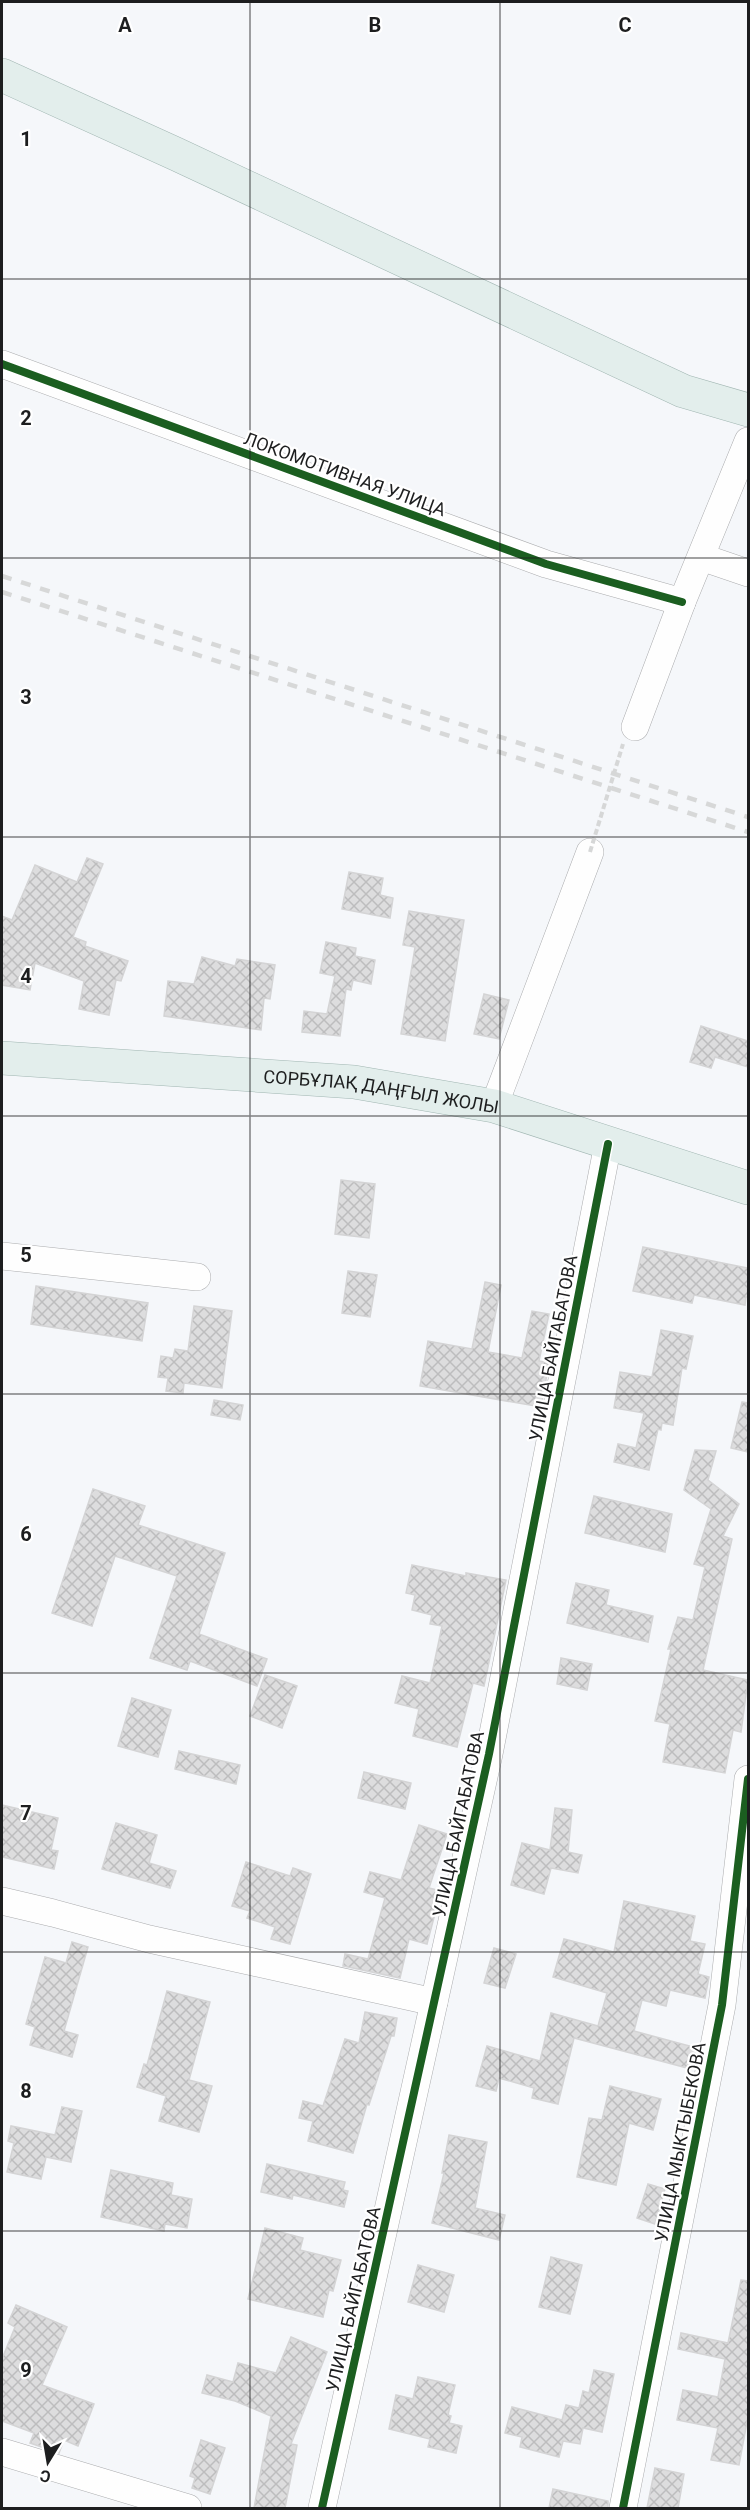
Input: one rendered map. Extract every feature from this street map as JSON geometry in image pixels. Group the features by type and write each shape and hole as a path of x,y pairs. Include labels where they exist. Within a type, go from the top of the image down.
{"main road":[{"path":"2,75 683,391 748,410"},
{"name":"СОРБҰЛАҚ ДАҢҒЫЛ ЖОЛЫ","path":"2,1058 354,1082 494,1106 748,1188"}],"street":[{"name":"ЛОКОМОТИВНАЯ УЛИЦА","path":"2,364 546,564 682,602"},
{"path":"629,735 748,441"},
{"path":"701,557 748,573"},
{"path":"494,1106 590,852"},
{"name":"УЛИЦА БАЙГАБАТОВА","path":"322,2508 489,1754 608,1143"},
{"path":"2,1256 197,1277"},
{"name":"УЛИЦА МЫКТЫБЕКОВА","path":"622,2508 722,2005 748,1779"},
{"path":"2,1901 149,1939 434,2002"},
{"path":"2,2452 188,2508"}],"path":[{"path":"590,852 629,735"}],"building":[{"path":"87,858 103,864 73,937 86,942 85,946 128,961 121,981 116,980 109,1015 79,1009 84,981 35,963 30,990 2,985 2,916 12,920 35,865 77,882"},
{"path":"349,872 383,878 380,895 393,898 390,918 342,909"},
{"path":"409,911 464,920 445,1041 401,1034 415,947 403,945"},
{"path":"326,942 356,948 355,956 375,960 371,984 353,980 351,990 346,989 340,1036 302,1032 304,1011 327,1014 335,976 320,973"},
{"path":"202,957 235,966 237,959 275,965 270,999 264,998 261,1030 164,1016 168,981 194,984"},
{"path":"484,994 509,1000 499,1039 474,1034"},
{"path":"701,1026 748,1041 748,1067 715,1057 711,1068 690,1062"},
{"path":"341,1180 375,1184 369,1238 335,1234"},
{"path":"643,1247 748,1268 748,1297 746,1297 745,1305 694,1295 692,1303 633,1291"},
{"path":"348,1271 377,1275 370,1317 342,1313"},
{"path":"485,1282 501,1285 488,1352 522,1358 532,1311 549,1314 539,1361 549,1363 541,1407 420,1386 428,1341 472,1349"},
{"path":"36,1286 148,1303 142,1341 31,1324"},
{"path":"194,1306 232,1311 222,1388 184,1383 183,1393 166,1391 168,1378 158,1377 161,1356 173,1358 175,1349 188,1351"},
{"path":"661,1330 693,1336 686,1369 682,1368 673,1425 662,1423 661,1430 658,1429 649,1470 614,1462 618,1444 636,1448 644,1413 614,1408 620,1372 652,1377"},
{"path":"214,1400 243,1405 240,1420 211,1415"},
{"path":"742,1402 748,1403 748,1452 731,1448"},
{"path":"695,1450 716,1451 708,1480 739,1504 723,1536 732,1539 703,1670 748,1680 741,1732 733,1730 725,1773 663,1762 670,1724 655,1721 671,1649 668,1649 678,1617 693,1620 705,1567 694,1564 711,1509 684,1490"},
{"path":"93,1489 145,1506 138,1525 225,1553 199,1634 267,1659 257,1686 190,1661 187,1670 150,1658 177,1576 115,1556 92,1626 52,1613"},
{"path":"594,1496 672,1514 665,1552 585,1533"},
{"path":"412,1565 466,1576 466,1573 506,1580 484,1686 473,1683 457,1747 413,1736 419,1709 395,1703 402,1676 430,1683 442,1626 430,1624 432,1615 412,1610 415,1595 406,1593"},
{"path":"576,1583 609,1590 606,1605 653,1616 648,1642 567,1623"},
{"path":"561,1658 592,1664 587,1690 557,1684"},
{"path":"265,1675 297,1686 282,1728 250,1716"},
{"path":"132,1698 171,1710 158,1757 118,1746"},
{"path":"179,1751 240,1765 236,1784 175,1769"},
{"path":"364,1772 411,1783 405,1809 358,1798"},
{"path":"2,1805 58,1818 51,1850 58,1851 54,1869 2,1857"},
{"path":"555,1808 572,1810 568,1852 582,1855 578,1873 551,1868 544,1894 511,1885 522,1843 550,1850"},
{"path":"116,1823 157,1835 149,1863 176,1871 170,1888 102,1869"},
{"path":"419,1825 447,1834 429,1888 441,1891 427,1944 409,1939 400,1978 343,1966 345,1954 368,1959 385,1898 364,1892 370,1872 401,1880"},
{"path":"246,1862 290,1876 293,1868 311,1874 290,1944 271,1939 275,1927 247,1918 250,1911 232,1906"},
{"path":"624,1901 695,1916 690,1941 705,1944 698,1974 709,1977 705,1998 670,1990 666,2006 642,2000 634,2031 697,2048 691,2069 574,2038 558,2104 532,2098 534,2088 499,2078 496,2091 476,2086 487,2046 540,2061 551,2013 598,2026 607,1993 553,1977 564,1939 614,1952"},
{"path":"72,1942 88,1947 64,2031 78,2035 72,2057 30,2045 35,2027 26,2024 45,1957 66,1963"},
{"path":"494,1948 516,1954 505,1988 484,1983"},
{"path":"167,1991 210,2002 189,2080 212,2086 199,2132 159,2121 166,2096 137,2087 144,2064 147,2065"},
{"path":"365,2012 397,2018 394,2036 391,2036 369,2105 367,2104 353,2153 308,2141 313,2121 299,2118 303,2101 323,2106 345,2039 359,2043"},
{"path":"610,2086 661,2099 653,2130 629,2123 616,2185 577,2177 589,2118 602,2120"},
{"path":"62,2107 82,2111 71,2162 46,2157 41,2179 7,2172 14,2143 8,2141 11,2126 55,2135"},
{"path":"449,2135 487,2142 475,2208 505,2215 499,2240 432,2223 444,2173 442,2173"},
{"path":"267,2164 345,2182 343,2190 348,2191 344,2207 293,2195 292,2199 261,2192"},
{"path":"111,2170 173,2183 171,2195 192,2199 187,2228 165,2224 164,2231 101,2217"},
{"path":"648,2184 665,2189 655,2224 637,2218"},
{"path":"265,2228 303,2238 300,2250 341,2260 333,2291 329,2290 323,2317 248,2299"},
{"path":"551,2257 582,2265 570,2314 539,2307"},
{"path":"418,2265 454,2275 444,2312 408,2302"},
{"path":"741,2280 748,2281 748,2417 739,2465 711,2460 718,2428 677,2420 683,2390 718,2397 725,2359 678,2349 681,2333 728,2343"},
{"path":"16,2305 67,2327 42,2385 94,2404 78,2446 64,2440 59,2453 30,2443 34,2433 2,2421 2,2359 15,2327 8,2323"},
{"path":"291,2337 327,2352 291,2444 297,2445 285,2508 254,2508 271,2416 235,2401 202,2393 207,2375 233,2382 238,2363 276,2373"},
{"path":"594,2370 614,2374 602,2432 583,2428 580,2444 563,2441 559,2457 520,2447 522,2437 505,2433 512,2407 562,2420 566,2405 579,2408 583,2391 589,2393"},
{"path":"418,2377 455,2385 448,2415 451,2416 449,2423 462,2426 456,2453 428,2447 430,2439 389,2429 396,2395 413,2399"},
{"path":"201,2440 225,2448 210,2494 192,2488 195,2478 190,2476"},
{"path":"655,2468 684,2474 678,2508 647,2508"},
{"path":"553,2489 608,2501 608,2508 549,2508"}],"railway":[{"path":"2,576 748,817"},
{"path":"2,592 748,832"}],"cycle path":[{"path":"2,364 546,564 682,602"},
{"path":"322,2508 489,1754 608,1144"},
{"path":"623,2508 722,2005 748,1779"}]}
